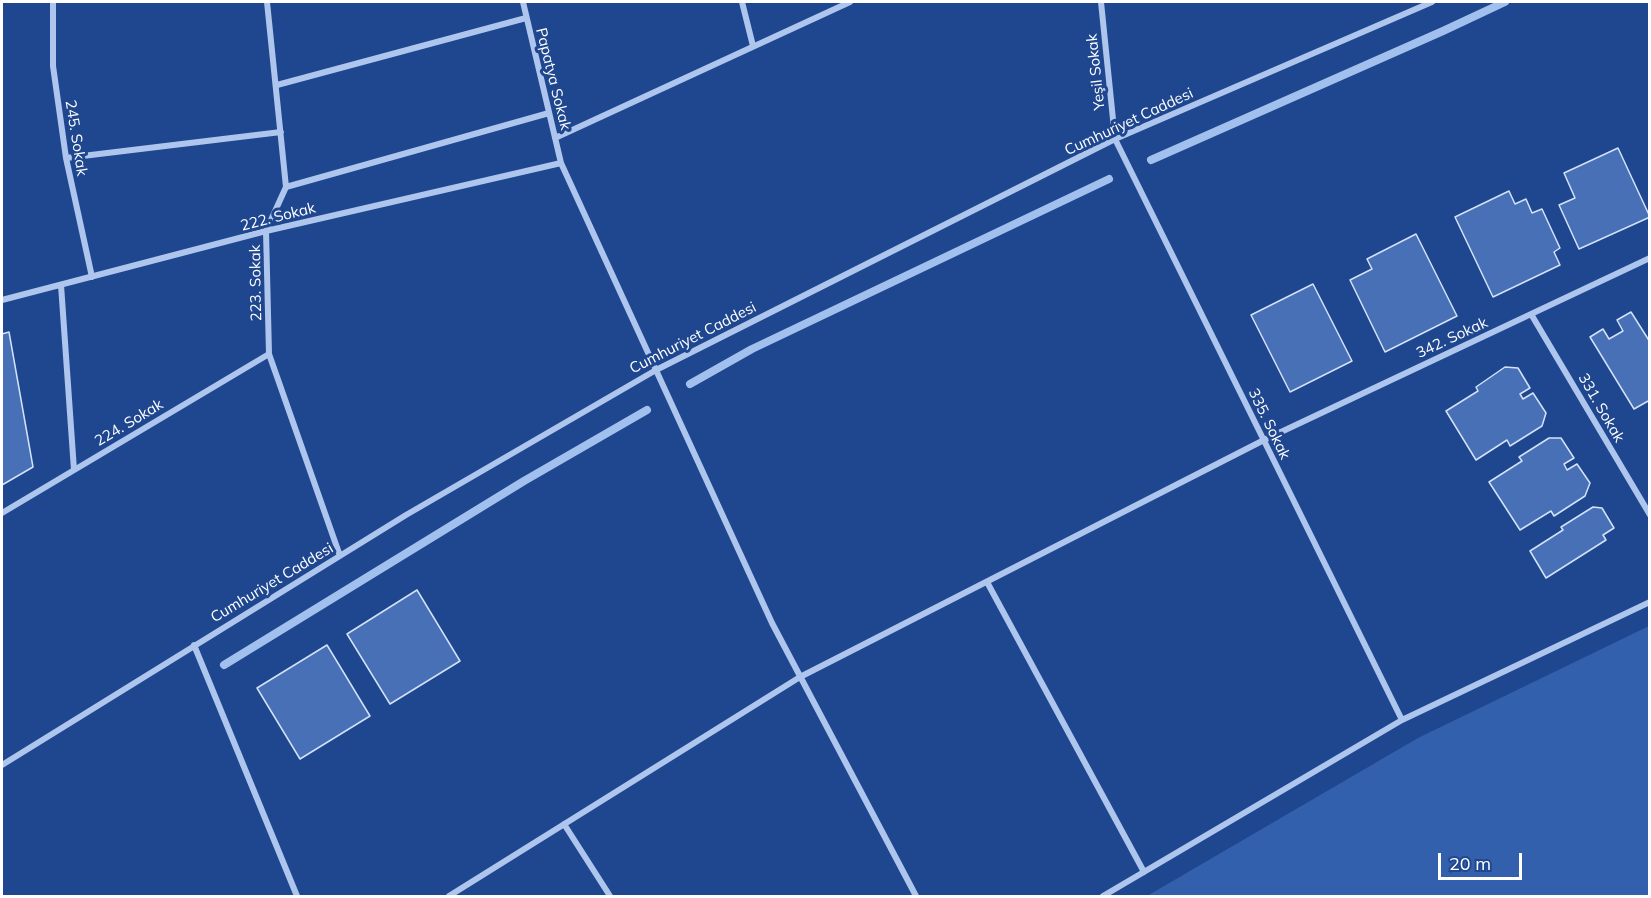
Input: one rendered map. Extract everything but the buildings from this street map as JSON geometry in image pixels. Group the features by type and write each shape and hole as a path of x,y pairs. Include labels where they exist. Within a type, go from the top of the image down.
{"street":[{"name":"245. Sokak","path":"53,2 53,66 66,158 92,277"},
{"name":"223. Sokak","path":"267,2 286,187 266,231 269,354 340,556"},
{"name":"Papatya Sokak","path":"523,2 561,163 767,612 916,897"},
{"path":"742,2 753,46"},
{"path":"555,138 850,2"},
{"name":"Yeşil Sokak","path":"1101,2 1115,139"},
{"name":"Cumhuriyet Caddesi","path":"2,765 406,515 656,370 1115,139 1432,2"},
{"path":"277,86 526,18"},
{"path":"286,187 549,113"},
{"path":"66,158 281,132"},
{"name":"335. Sokak","path":"1115,139 1402,720"},
{"name":"222. Sokak","path":"2,300 266,231 561,163"},
{"name":"342. Sokak","path":"448,897 800,677 1264,440 1650,258"},
{"path":"61,285 74,470"},
{"name":"331. Sokak","path":"1532,314 1650,515"},
{"name":"224. Sokak","path":"2,513 269,354"},
{"path":"987,582 1143,872"},
{"path":"1103,897 1402,720 1650,602"},
{"path":"194,645 297,897"},
{"path":"564,824 610,897"}],"shaded area":[{"path":"1649,626 1649,896 1147,896 1418,738"}],"waterway":[{"path":"1151,160 1505,2"},
{"path":"690,384 752,349 1109,179"},
{"path":"224,665 524,481 647,410"}]}
